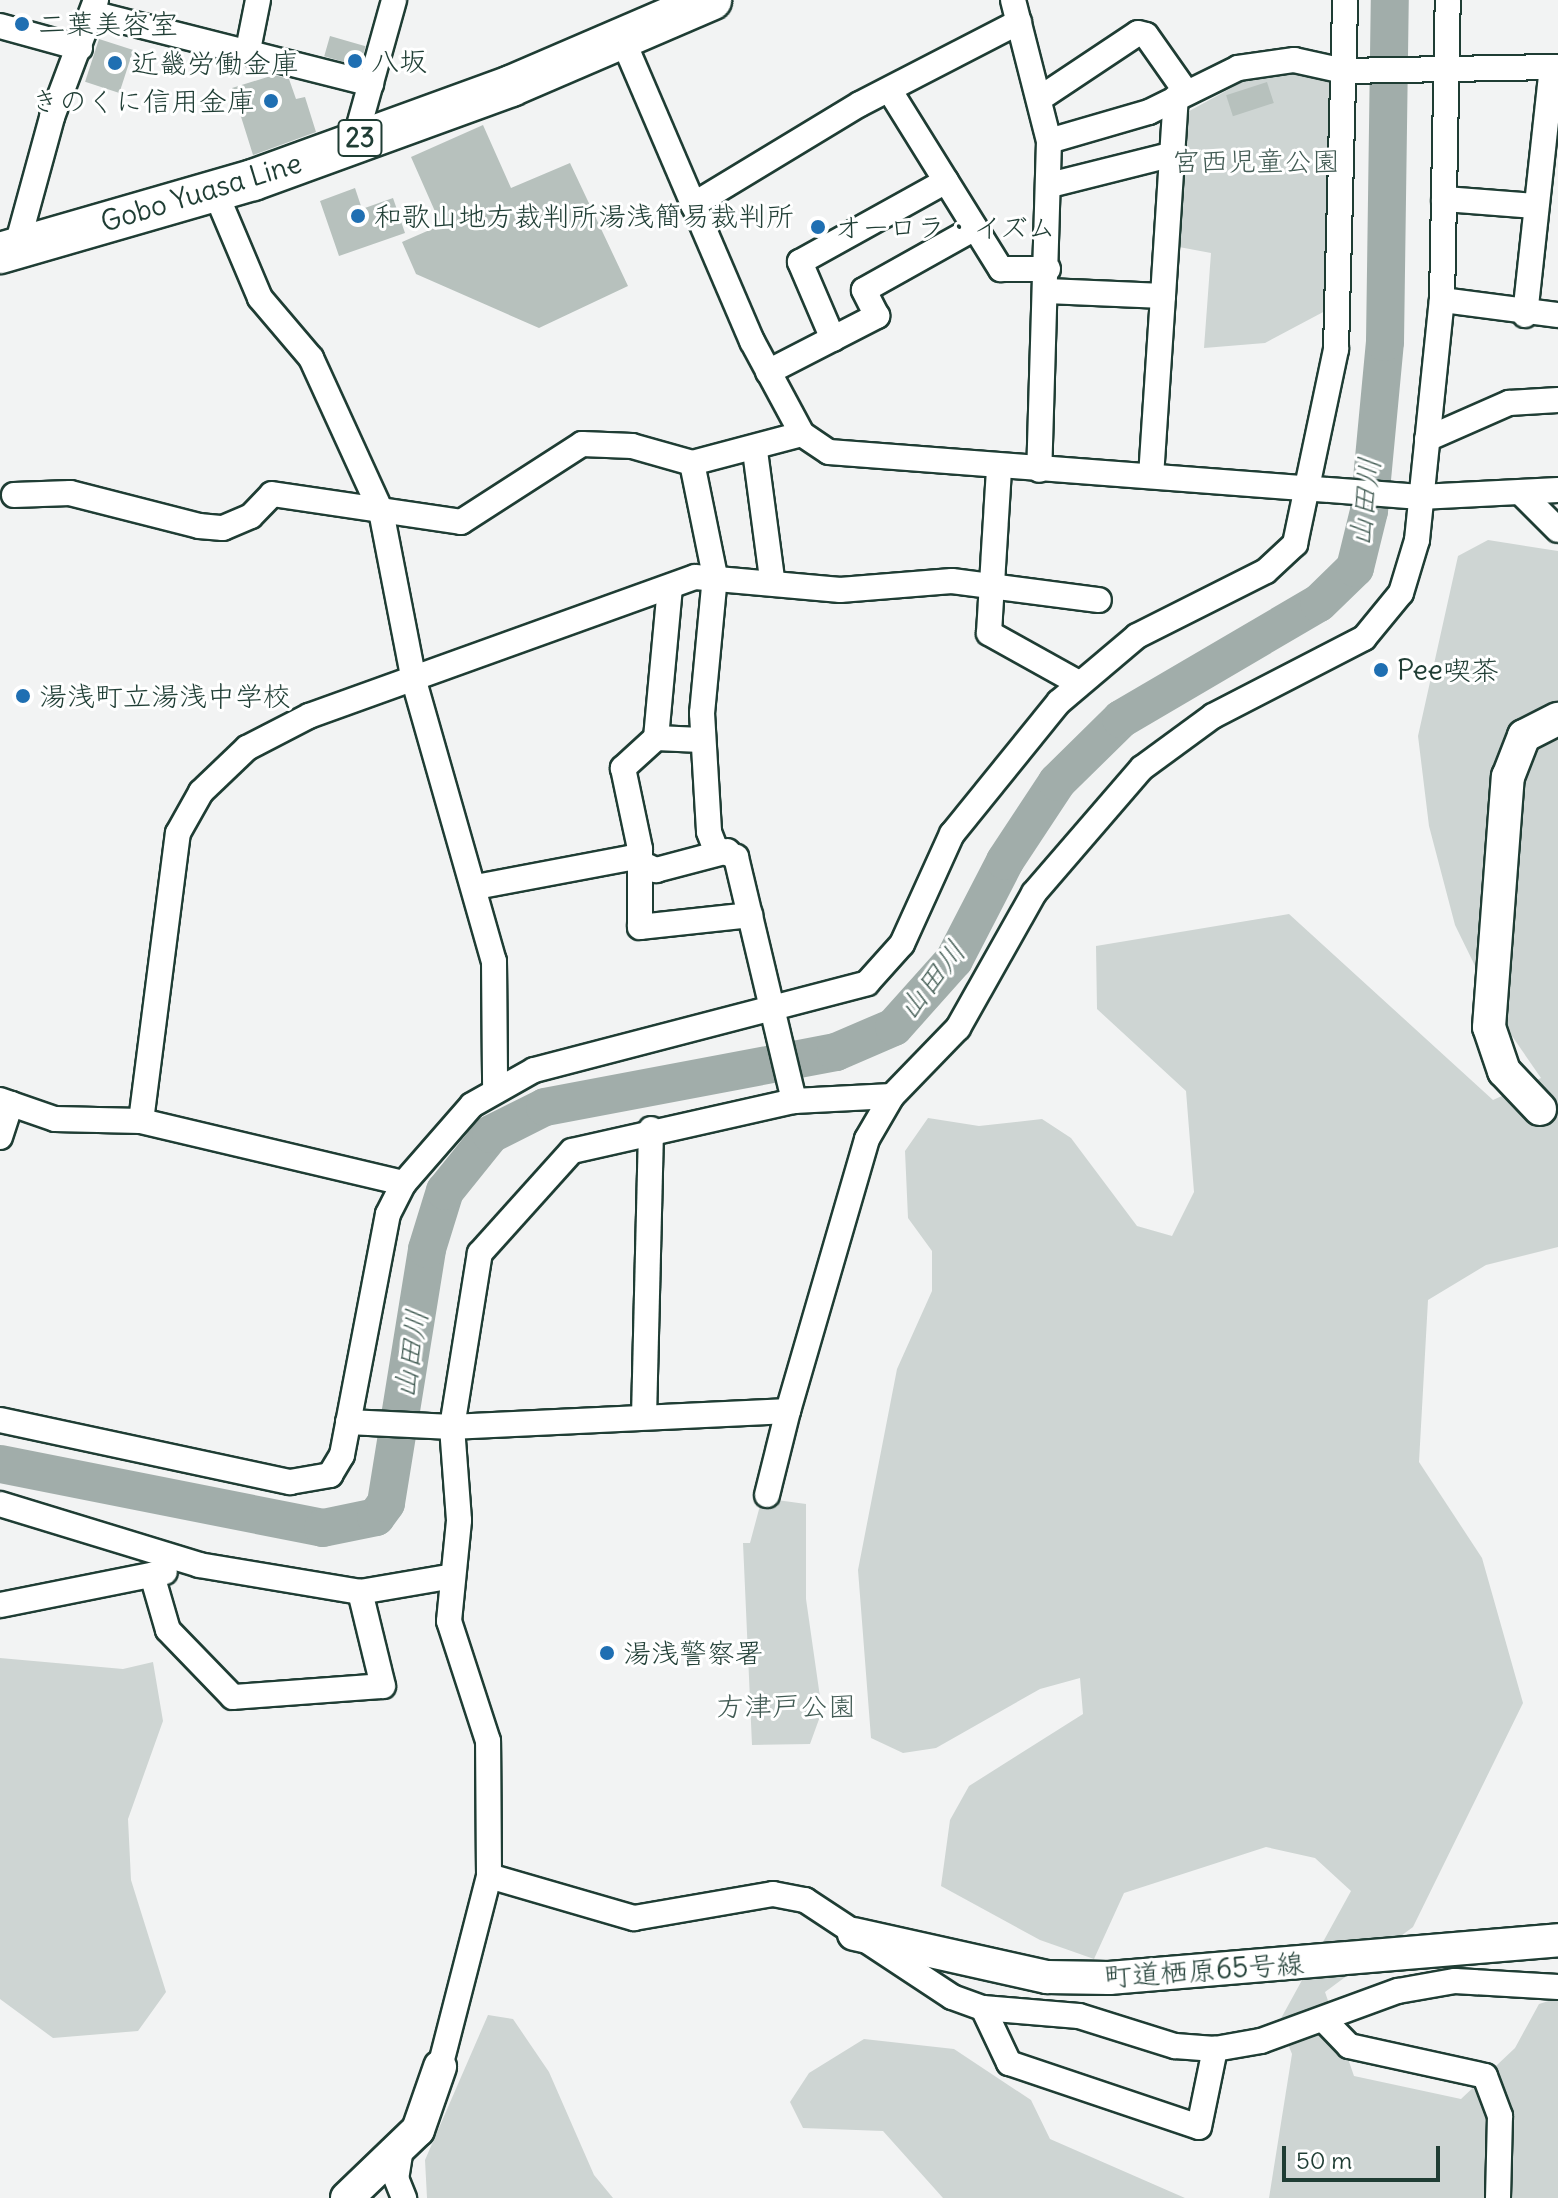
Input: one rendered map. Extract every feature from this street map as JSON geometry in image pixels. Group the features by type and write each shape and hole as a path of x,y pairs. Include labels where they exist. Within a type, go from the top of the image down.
{"main road":[{"name":"Gobo Yuasa Line","path":"8,251 214,189 355,140 622,38 711,0"}],"street":[{"path":"248,50 258,0"},
{"path":"355,140 394,0"},
{"path":"0,1420 308,1484 338,1464 358,1422 381,1243 404,1183 495,1087 534,1070 774,1013 853,990 893,960 952,834 1079,683 1137,636 1266,571 1295,544 1319,488 1336,349 1349,70 1345,0"},
{"path":"767,1495 788,1411 867,1139 892,1096 941,1052 1034,893 1142,768 1213,716 1364,638 1401,593 1410,496 1427,439 1442,300 1444,199 1440,68 1448,0"},
{"path":"8,251 52,117 95,7 371,84"},
{"path":"693,205 890,91 1016,11 1042,97 1049,141 1048,280 1039,470"},
{"path":"0,26 80,48"},
{"path":"1042,97 1138,33 1146,35 1181,95 1173,154 1151,476"},
{"path":"622,38 768,372 802,434 850,458 1151,476 1410,496 1558,490"},
{"path":"1049,141 1181,95 1238,68 1294,60 1349,70 1555,67 1525,315"},
{"path":"890,91 1001,269 1048,280 1163,296"},
{"path":"1050,185 1173,154"},
{"path":"833,339 800,262 946,181"},
{"path":"214,189 260,298 311,358 381,511 414,681 476,887 494,961 495,1087"},
{"path":"1444,199 1536,206"},
{"path":"768,372 877,316 864,290 975,228"},
{"path":"1442,300 1525,315 1558,315"},
{"path":"1427,439 1509,403 1558,400"},
{"path":"14,495 48,489 223,528 251,516 272,494 461,522 582,444 632,446 692,463 755,451 802,434"},
{"path":"755,451 772,579"},
{"path":"692,463 715,576 701,740 710,840 728,851 750,915 793,1096"},
{"path":"999,469 990,583 992,639 1079,683"},
{"path":"1521,493 1558,530"},
{"path":"141,1121 178,833 201,792 259,742 309,716 670,587 715,576 772,579 840,590 990,583 1099,600"},
{"path":"670,587 656,738 623,768 639,860 640,927 750,915"},
{"path":"1540,1109 1504,1071 1493,1048 1490,1005 1508,777 1524,736 1558,719"},
{"path":"656,738 701,740"},
{"path":"476,887 639,860 656,870 728,851"},
{"path":"347,2198 401,2148 430,2108 489,1876 488,1741 452,1636 448,1577 459,1520 444,1427 474,1271 490,1235 572,1151 793,1096 892,1096"},
{"path":"0,1137 6,1102 55,1119 141,1121 404,1183"},
{"path":"644,1417 651,1129"},
{"path":"358,1422 444,1427 788,1411"},
{"path":"0,1504 199,1565 360,1592 448,1577"},
{"path":"0,1605 199,1565"},
{"path":"152,1575 168,1630 233,1697 383,1686 360,1592"},
{"path":"489,1876 634,1918 773,1894 805,1900 952,1997 983,2008 1079,2016 1175,2046 1215,2049 1324,2020 1398,1991 1455,1981 1558,1987"},
{"name":"町道栖原65号線","path":"854,1934 1047,1977 1109,1978 1558,1940"},
{"path":"983,2008 1009,2063 1199,2127 1215,2049"},
{"path":"1324,2020 1349,2046 1485,2076 1500,2116 1498,2198"},
{"path":"401,2148 396,2178 404,2198"}],"green space":[{"name":"宮西児童公園","path":"1295,71 1324,74 1332,84 1327,310 1265,343 1204,348 1211,253 1179,247 1182,115 1255,75"},
{"path":"1488,540 1558,551 1558,1247 1486,1265 1428,1300 1419,1462 1482,1558 1523,1703 1413,1927 1325,1992 1354,2076 1461,2099 1515,2048 1539,2004 1558,1998 1558,2198 1269,2198 1292,2054 1279,2022 1351,1891 1315,1858 1266,1847 1124,1893 1094,1959 1040,1940 941,1886 950,1820 969,1786 1083,1714 1080,1678 1040,1689 936,1748 903,1753 871,1738 858,1570 897,1369 932,1291 932,1251 908,1218 905,1151 928,1118 979,1126 1042,1119 1071,1138 1137,1226 1172,1236 1194,1192 1186,1091 1097,1009 1096,946 1289,914 1493,1100 1541,1078 1503,1023 1455,925 1429,826 1418,736 1458,556"},
{"name":"方津戸公園","path":"762,1498 806,1504 806,1599 822,1711 810,1744 752,1745 743,1543 750,1543"},
{"path":"0,1658 123,1669 153,1662 163,1721 128,1819 131,1880 166,1992 138,2031 53,2038 0,1999"},
{"path":"488,2015 513,2019 549,2072 594,2175 613,2198 427,2198 425,2160"},
{"path":"864,2039 954,2049 1031,2100 1050,2139 1185,2198 943,2198 883,2131 803,2128 790,2102 809,2073"}],"building":[{"path":"330,36 366,46 360,66 324,56"},
{"path":"99,39 133,50 119,93 85,82"},
{"path":"274,75 289,79 296,99 305,97 316,132 253,155 232,88"},
{"path":"1267,82 1274,103 1233,116 1226,95"},
{"path":"483,125 511,188 570,163 628,286 539,328 416,274 402,242 441,225 411,157"},
{"path":"355,188 362,209 393,198 405,233 339,256 320,201"}],"waterway":[{"name":"山田川","path":"0,1464 323,1528 376,1517 386,1503 427,1249 445,1191 491,1134 545,1107 836,1052 894,1027 954,960 1005,861 1057,782 1121,719 1319,603 1355,568 1369,511 1385,342 1390,0"}],"place":[{"name":"二葉美容室","path":"22,24"},
{"name":"八坂","path":"355,61"},
{"name":"近畿労働金庫","path":"115,63"},
{"name":"きのくに信用金庫","path":"271,101"},
{"name":"和歌山地方裁判所湯浅簡易裁判所","path":"358,216"},
{"name":"オーロラ・イズム","path":"818,227"},
{"name":"Pee喫茶","path":"1381,670"},
{"name":"湯浅町立湯浅中学校","path":"23,696"},
{"name":"湯浅警察署","path":"607,1653"}]}
